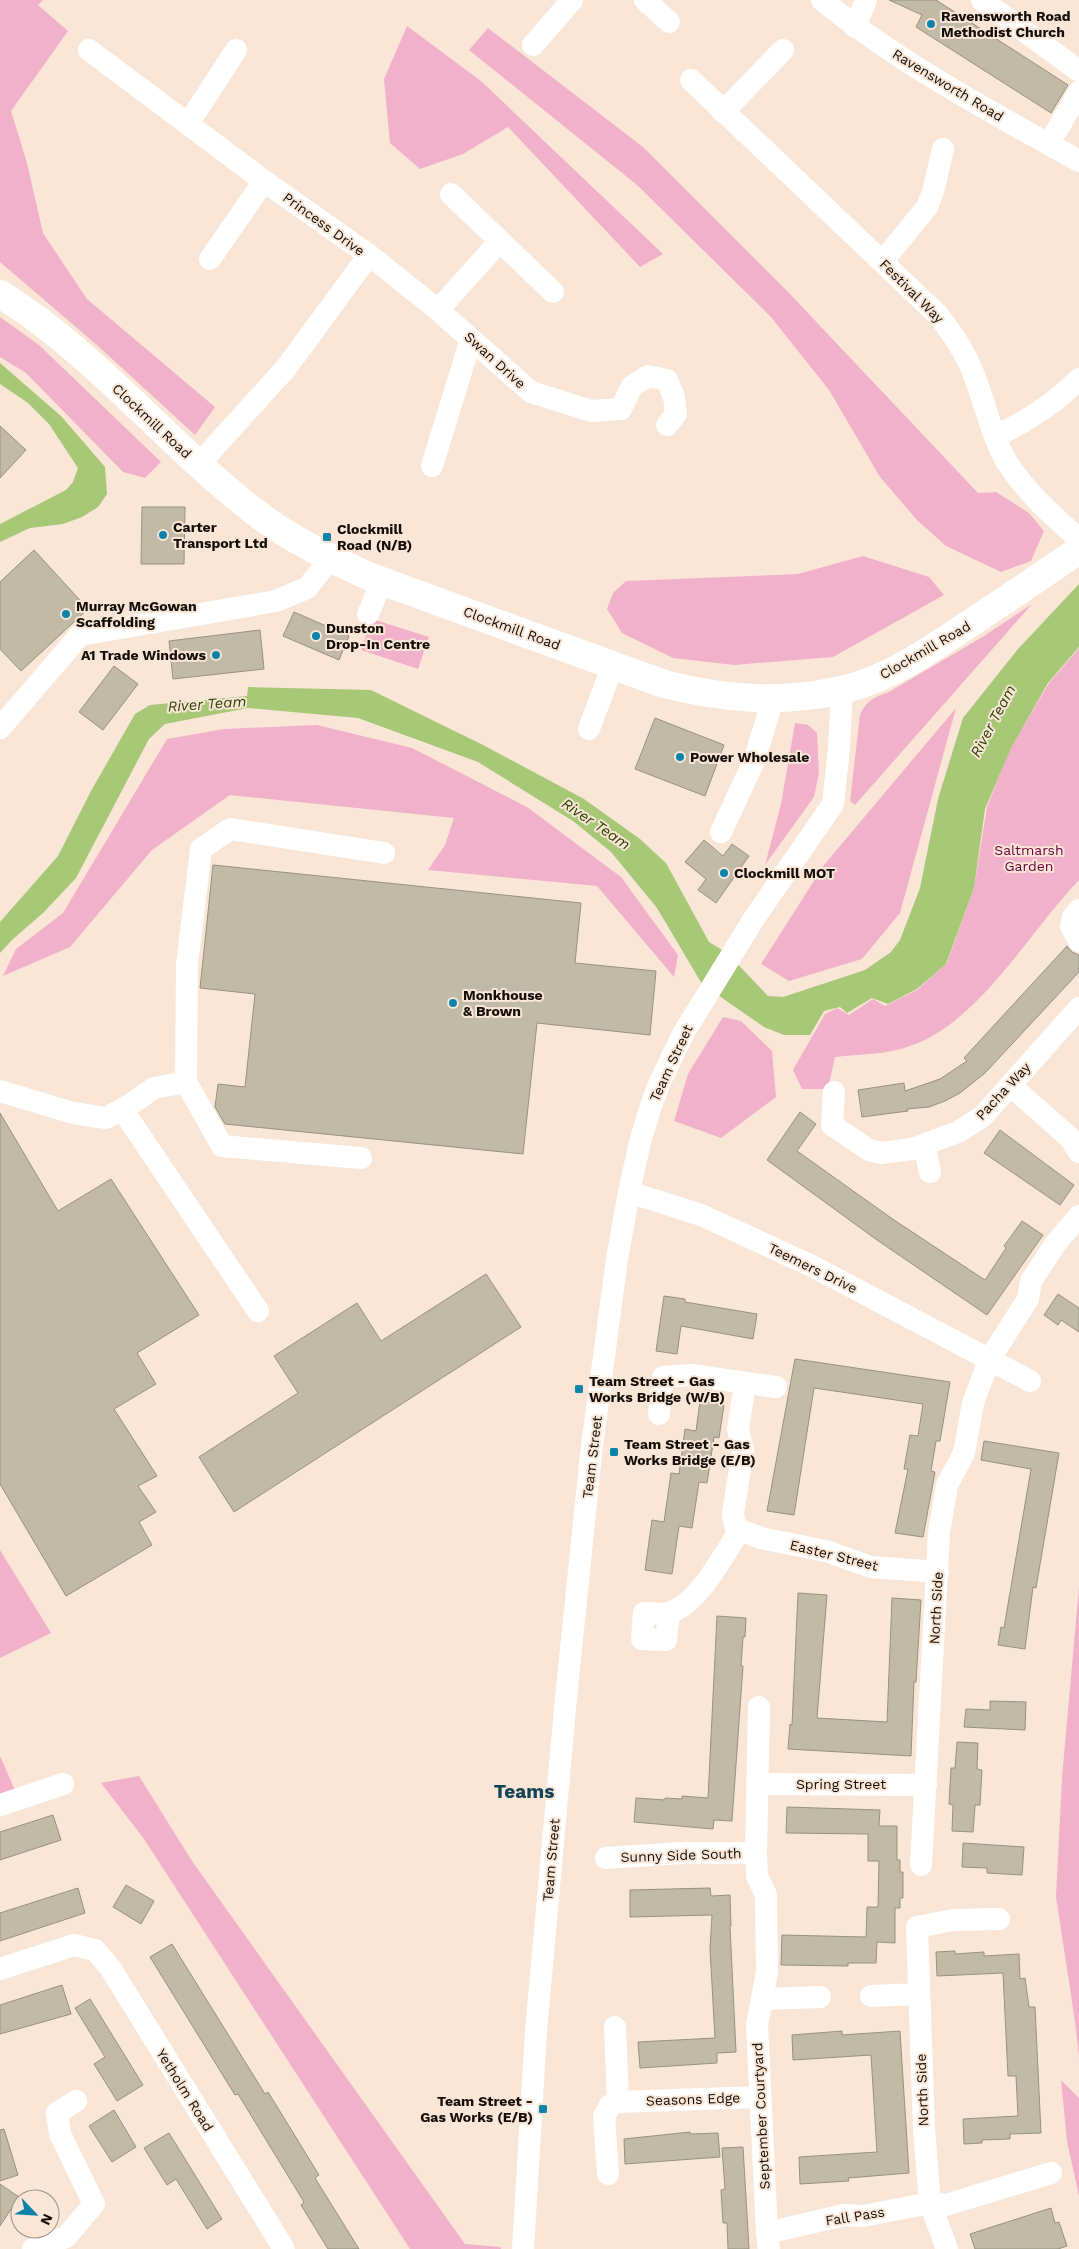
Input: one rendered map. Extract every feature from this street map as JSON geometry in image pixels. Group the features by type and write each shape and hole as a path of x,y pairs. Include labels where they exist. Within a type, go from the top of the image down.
{"main road":[{"name":"Clockmill Road","path":"0,294 27,311 84,357 199,464 260,516 330,559 382,581 664,684 744,699 773,699 842,690 873,680 899,668 945,640 1079,550"}],"street":[{"path":"533,45 572,0"},
{"path":"645,0 669,22"},
{"name":"Ravensworth Road","path":"822,0 855,27 955,91 1079,161"},
{"path":"855,27 866,0"},
{"path":"982,0 1075,61"},
{"name":"Princess Drive","path":"89,50 264,181 368,255 286,368 199,464"},
{"path":"188,124 236,50"},
{"path":"723,112 783,50"},
{"name":"Festival Way","path":"691,80 938,315 954,336 975,376 995,436 1008,463 1027,489 1049,513 1079,539"},
{"path":"1049,144 1079,92"},
{"path":"882,261 927,207 943,149"},
{"path":"210,259 264,181"},
{"path":"451,194 553,292"},
{"path":"438,310 500,241"},
{"name":"Swan Drive","path":"368,255 438,310 531,392 591,411 621,409 632,386 648,376 666,380 674,397 676,414 667,424"},
{"path":"432,466 471,339"},
{"path":"995,436 1043,410 1064,394 1079,379"},
{"path":"0,728 80,635 276,600 307,588 330,559"},
{"path":"368,614 382,581"},
{"path":"589,729 613,665"},
{"name":"Team Street","path":"524,2249 536,2031 567,1689 592,1454 617,1259 629,1192 640,1142 659,1084 696,1012 753,920 833,804 839,748 842,690"},
{"path":"722,832 754,761 773,699"},
{"path":"361,1158 222,1146 186,1082 188,964 201,849 230,829 384,853"},
{"path":"1079,910 1073,916 1071,926 1079,941"},
{"name":"Pacha Way","path":"834,1092 832,1125 869,1150 881,1153 912,1149 945,1138 971,1125 982,1116 1079,1008"},
{"path":"0,1092 81,1114 106,1118 154,1088 186,1082"},
{"path":"1010,1085 1070,1138 1079,1152"},
{"path":"122,1109 258,1311"},
{"path":"924,1145 930,1172"},
{"name":"Teemers Drive","path":"629,1192 701,1215 812,1266 1030,1381"},
{"name":"North Side","path":"921,1865 939,1533 947,1485 964,1453 973,1403 989,1360 1028,1299 1031,1281 1056,1242 1079,1216"},
{"path":"659,1414 663,1377 691,1375 776,1388"},
{"path":"669,1613 689,1602 704,1584 740,1530 735,1526 733,1514 743,1450 738,1430 745,1383"},
{"name":"Easter Street","path":"740,1530 761,1538 826,1551 871,1566 938,1572"},
{"name":"September Courtyard","path":"759,1707 756,1853 758,1876 766,1895 767,1972 757,2025 768,2241"},
{"path":"0,1805 63,1784"},
{"name":"Spring Street","path":"757,1784 926,1785"},
{"name":"Sunny Side South","path":"606,1858 681,1852 756,1853"},
{"name":"North Side","path":"947,2249 930,2203 924,2129 916,1927 953,1920 999,1919"},
{"name":"Yetholm Road","path":"0,1969 74,1946 95,1950 111,1969 284,2249"},
{"path":"871,1996 919,1994"},
{"path":"762,1999 820,1997"},
{"path":"608,2174 604,2117 610,2105 622,2102 615,2028"},
{"name":"Seasons Edge","path":"622,2102 760,2098"},
{"path":"33,2249 66,2237 94,2204 60,2134 57,2113 76,2101"},
{"name":"Fall Pass","path":"768,2241 844,2215 863,2216 930,2203 946,2205 1051,2173"}],"green space":[{"path":"0,0 43,0 38,5 68,31 11,111 27,163 43,233 87,299 215,407 195,435 98,346 0,262"},
{"path":"407,26 481,81 663,254 640,267 508,127 463,154 420,169 390,143 384,79"},
{"path":"488,28 643,147 789,293 978,493 996,492 1029,513 1044,531 1031,561 1001,572 946,546 917,520 880,477 829,390 771,317 637,185 469,50"},
{"path":"0,317 39,345 161,462 145,478 123,472 26,373 0,357"},
{"path":"863,556 929,577 944,595 833,657 734,665 673,658 622,633 607,609 613,593 626,581 798,574"},
{"path":"1032,604 855,805 850,801 860,715 868,703 984,636"},
{"path":"372,619 429,637 418,669 361,650"},
{"name":"Saltmarsh Garden","path":"1079,648 1079,880 1002,974 958,1018 935,1034 901,1049 882,1053 835,1057 828,1089 802,1089 793,1070 825,1014 837,1008 849,1015 873,999 885,1006 917,990 947,963 974,888 987,807 1009,751 1049,683"},
{"path":"956,708 900,913 862,959 789,981 761,964 824,865"},
{"path":"795,723 808,725 817,733 819,773 814,797 765,865 781,804"},
{"path":"317,725 412,748 527,807 621,877 678,955 674,977 597,886 428,870 445,845 454,818 230,795 152,850 70,947 3,976 16,949 63,913 167,739 224,729"},
{"path":"723,1017 741,1021 772,1051 776,1097 721,1138 674,1121 688,1074"},
{"path":"0,1550 51,1633 0,1658"},
{"path":"1079,1587 1079,2057 1056,1897 1062,1778"},
{"path":"0,1756 15,1790 0,1795"},
{"path":"139,1776 192,1861 465,2244 501,2247 501,2249 410,2249 144,1839 101,1783"},
{"path":"1061,2080 1079,2098 1079,2196 1067,2141"}],"water":[{"path":"0,363 61,416 105,467 107,494 98,507 82,517 63,524 30,528 0,542 0,524 66,490 73,482 78,468 49,424 28,403 0,384"},
{"name":"River Team","path":"1079,584 1079,647 1048,683 1011,748 985,809 974,888 946,964 917,989 888,1004 872,998 847,1013 840,1007 824,1011 810,1035 784,1035 764,1027 702,984 657,908 611,852 573,821 478,762 358,718 248,708 165,724 149,739 76,878 44,912 0,953 0,922 58,856 91,791 135,714 150,705 247,696 248,687 371,690 485,746 584,799 640,839 666,863 709,942 727,953 768,996 783,997 865,970 891,952 900,940 920,888 938,799 963,718 1018,649"}],"building":[{"path":"889,0 936,0 1068,85 1051,113 916,27 922,15"},
{"path":"0,426 26,450 0,478"},
{"name":"Carter Transport Ltd","path":"142,507 185,507 184,564 141,564"},
{"name":"Murray McGowan Scaffolding","path":"34,550 88,609 21,671 0,649 0,582"},
{"name":"Dunston Drop-In Centre","path":"294,612 349,636 339,660 283,636"},
{"name":"A1 Trade Windows","path":"260,630 264,669 173,679 169,641"},
{"path":"114,666 138,684 103,730 79,712"},
{"name":"Power Wholesale","path":"655,718 724,745 705,796 635,769"},
{"name":"Clockmill MOT","path":"704,840 723,856 732,844 749,856 716,903 698,890 706,879 685,862"},
{"name":"Monkhouse & Brown","path":"213,865 581,903 575,963 656,971 650,1035 537,1023 523,1154 225,1124 215,1107 218,1084 245,1087 255,994 200,988"},
{"path":"1067,946 1072,952 1079,955 1079,972 985,1073 960,1093 929,1107 862,1117 858,1090 904,1083 905,1091 940,1079 967,1061 964,1058"},
{"path":"800,1112 816,1124 797,1151 894,1220 985,1280 1006,1248 1004,1246 1022,1221 1043,1235 987,1315 877,1240 767,1160"},
{"path":"0,1113 58,1211 111,1179 199,1315 137,1353 156,1384 114,1409 157,1476 138,1486 156,1512 139,1522 152,1545 66,1596 0,1484"},
{"path":"1000,1130 1074,1185 1060,1205 984,1153"},
{"path":"486,1274 521,1327 234,1512 199,1457 298,1393 274,1356 357,1303 381,1341"},
{"path":"1058,1294 1079,1308 1079,1332 1061,1320 1058,1325 1044,1315"},
{"path":"664,1296 685,1299 685,1302 757,1314 753,1339 681,1326 677,1354 656,1351"},
{"path":"795,1359 950,1382 940,1441 936,1441 931,1471 935,1472 923,1537 895,1533 908,1469 904,1469 910,1435 918,1436 923,1404 814,1388 794,1515 767,1511"},
{"path":"700,1401 724,1405 719,1438 714,1437 707,1483 699,1482 692,1528 679,1526 672,1574 645,1570 652,1520 664,1522 671,1473 679,1474 685,1429 696,1431"},
{"path":"984,1441 1059,1453 1036,1588 1033,1587 1025,1649 998,1645 1001,1627 1004,1628 1031,1469 981,1460"},
{"path":"798,1593 827,1595 817,1718 887,1722 892,1598 921,1600 916,1682 914,1682 911,1756 788,1749 790,1724 792,1725"},
{"path":"717,1616 746,1618 741,1666 743,1666 732,1821 714,1820 713,1829 634,1822 636,1798 665,1800 665,1798 682,1799 682,1796 708,1798"},
{"path":"990,1701 1026,1702 1025,1730 964,1727 966,1709 990,1710"},
{"path":"957,1742 978,1743 977,1769 982,1770 980,1805 975,1805 973,1832 952,1831 953,1805 949,1804 951,1768 955,1768"},
{"path":"787,1807 880,1810 879,1826 897,1826 897,1860 900,1860 900,1872 903,1872 903,1898 900,1898 900,1908 895,1908 895,1943 877,1942 876,1963 848,1963 848,1966 781,1965 782,1935 866,1937 867,1907 878,1907 879,1861 868,1861 868,1834 786,1833"},
{"path":"53,1815 61,1840 0,1860 0,1832"},
{"path":"963,1843 1024,1847 1022,1875 987,1873 987,1868 962,1867"},
{"path":"126,1885 154,1901 141,1924 113,1907"},
{"path":"78,1888 85,1913 0,1941 0,1913"},
{"path":"710,1888 711,1896 730,1895 736,2052 717,2053 717,2063 640,2068 638,2042 715,2038 710,1949 712,1915 630,1917 630,1890"},
{"path":"172,1944 265,2094 268,2092 319,2175 315,2178 359,2249 328,2249 301,2205 304,2202 238,2094 235,2095 150,1957"},
{"path":"955,1951 955,1954 984,1952 984,1956 1019,1954 1020,1979 1025,1978 1029,2007 1035,2007 1041,2133 1010,2134 1010,2139 982,2140 982,2143 964,2144 963,2119 1018,2116 1016,2076 1008,2076 1003,1973 937,1976 936,1952"},
{"path":"62,1985 71,2014 0,2034 0,2005"},
{"path":"90,1999 143,2085 117,2101 94,2064 105,2057 75,2008"},
{"path":"842,2031 842,2035 900,2031 909,2173 848,2178 849,2181 800,2184 799,2157 877,2152 871,2055 793,2060 792,2035"},
{"path":"114,2110 136,2147 112,2162 89,2126"},
{"path":"4,2129 18,2175 0,2181 0,2130"},
{"path":"690,2132 690,2134 718,2133 720,2157 625,2164 624,2139"},
{"path":"169,2133 222,2219 207,2229 176,2179 167,2185 144,2148"},
{"path":"743,2147 749,2249 728,2249 727,2223 723,2223 721,2190 725,2189 722,2148"},
{"path":"0,2184 10,2191 10,2211 0,2226"},
{"path":"1051,2208 1055,2223 1059,2222 1067,2246 1058,2249 975,2249 970,2234"}],"place":[{"name":"Ravensworth Road Methodist Church","path":"931,24"},
{"name":"Carter Transport Ltd","path":"163,535"},
{"name":"Clockmill Road (N/B)","path":"327,537"},
{"name":"Murray McGowan Scaffolding","path":"66,614"},
{"name":"Dunston Drop-In Centre","path":"316,636"},
{"name":"A1 Trade Windows","path":"216,655"},
{"name":"Power Wholesale","path":"680,757"},
{"name":"Clockmill MOT","path":"724,873"},
{"name":"Monkhouse & Brown","path":"453,1003"},
{"name":"Team Street - Gas Works Bridge (W/B)","path":"579,1389"},
{"name":"Team Street - Gas Works Bridge (E/B)","path":"614,1452"},
{"name":"Team Street - Gas Works (E/B)","path":"543,2109"}],"district":[{"name":"Teams","path":"524,1791"}]}
